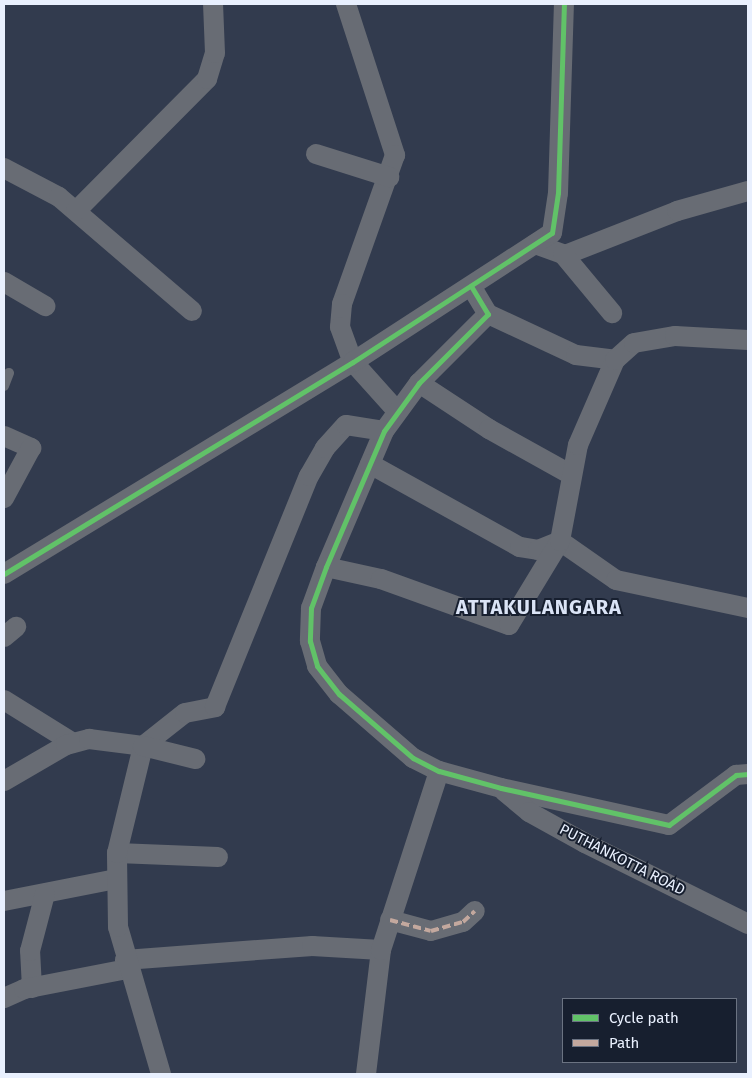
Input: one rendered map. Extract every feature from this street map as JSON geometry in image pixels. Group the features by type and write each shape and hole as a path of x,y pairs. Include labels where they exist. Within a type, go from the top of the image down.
{"street":[{"path":"76,211 207,79 215,53 213,4"},
{"path":"346,4 395,145 389,177 342,304 340,327 353,362 397,411"},
{"path":"4,574 353,362 552,233 557,218 564,4"},
{"path":"316,154 389,177"},
{"path":"4,168 76,211 192,311"},
{"path":"563,254 678,211 748,191"},
{"path":"535,244 563,254 612,313"},
{"path":"4,282 45,306"},
{"path":"471,286 488,314 576,354 615,360"},
{"path":"488,314 419,383 384,431 326,568 312,608 310,640 318,666 354,707 413,758 439,771 501,788 669,825 736,776 748,774"},
{"path":"326,568 381,579 510,625 560,541 570,474 597,394 615,360 634,343 675,336 748,340"},
{"path":"419,383 489,429 570,474"},
{"path":"161,1074 126,965 118,927 117,853 142,746 185,714 208,710 220,701 308,476 335,434 346,425 384,431"},
{"path":"4,436 31,448 4,498"},
{"path":"370,464 520,547 538,550 560,541"},
{"path":"560,541 616,580 748,608"},
{"path":"4,700 73,743"},
{"path":"4,781 73,743 89,739 142,746 196,759"},
{"path":"366,1074 381,950 439,771"},
{"name":"PUTHANKOTTA ROAD","path":"501,788 529,812 585,843 748,924"},
{"path":"117,853 218,857"},
{"path":"4,901 116,879"},
{"path":"32,988 30,951 45,894"},
{"path":"390,920 431,931 463,922 475,911"},
{"path":"4,998 32,988 126,965 312,946 381,950"}],"lane":[{"path":"4,386 9,373"}],"marked path":[{"path":"390,920 431,931 463,922 475,911"}],"cycle path":[{"path":"4,574 353,362 552,233 558,193 564,4"},
{"path":"471,286 488,314 419,383 384,431 326,567 311,608 310,641 317,666 339,694 413,758 439,771 501,788 669,825 736,775 748,774"}],"district":[{"name":"ATTAKULANGARA","path":"539,607"}]}
